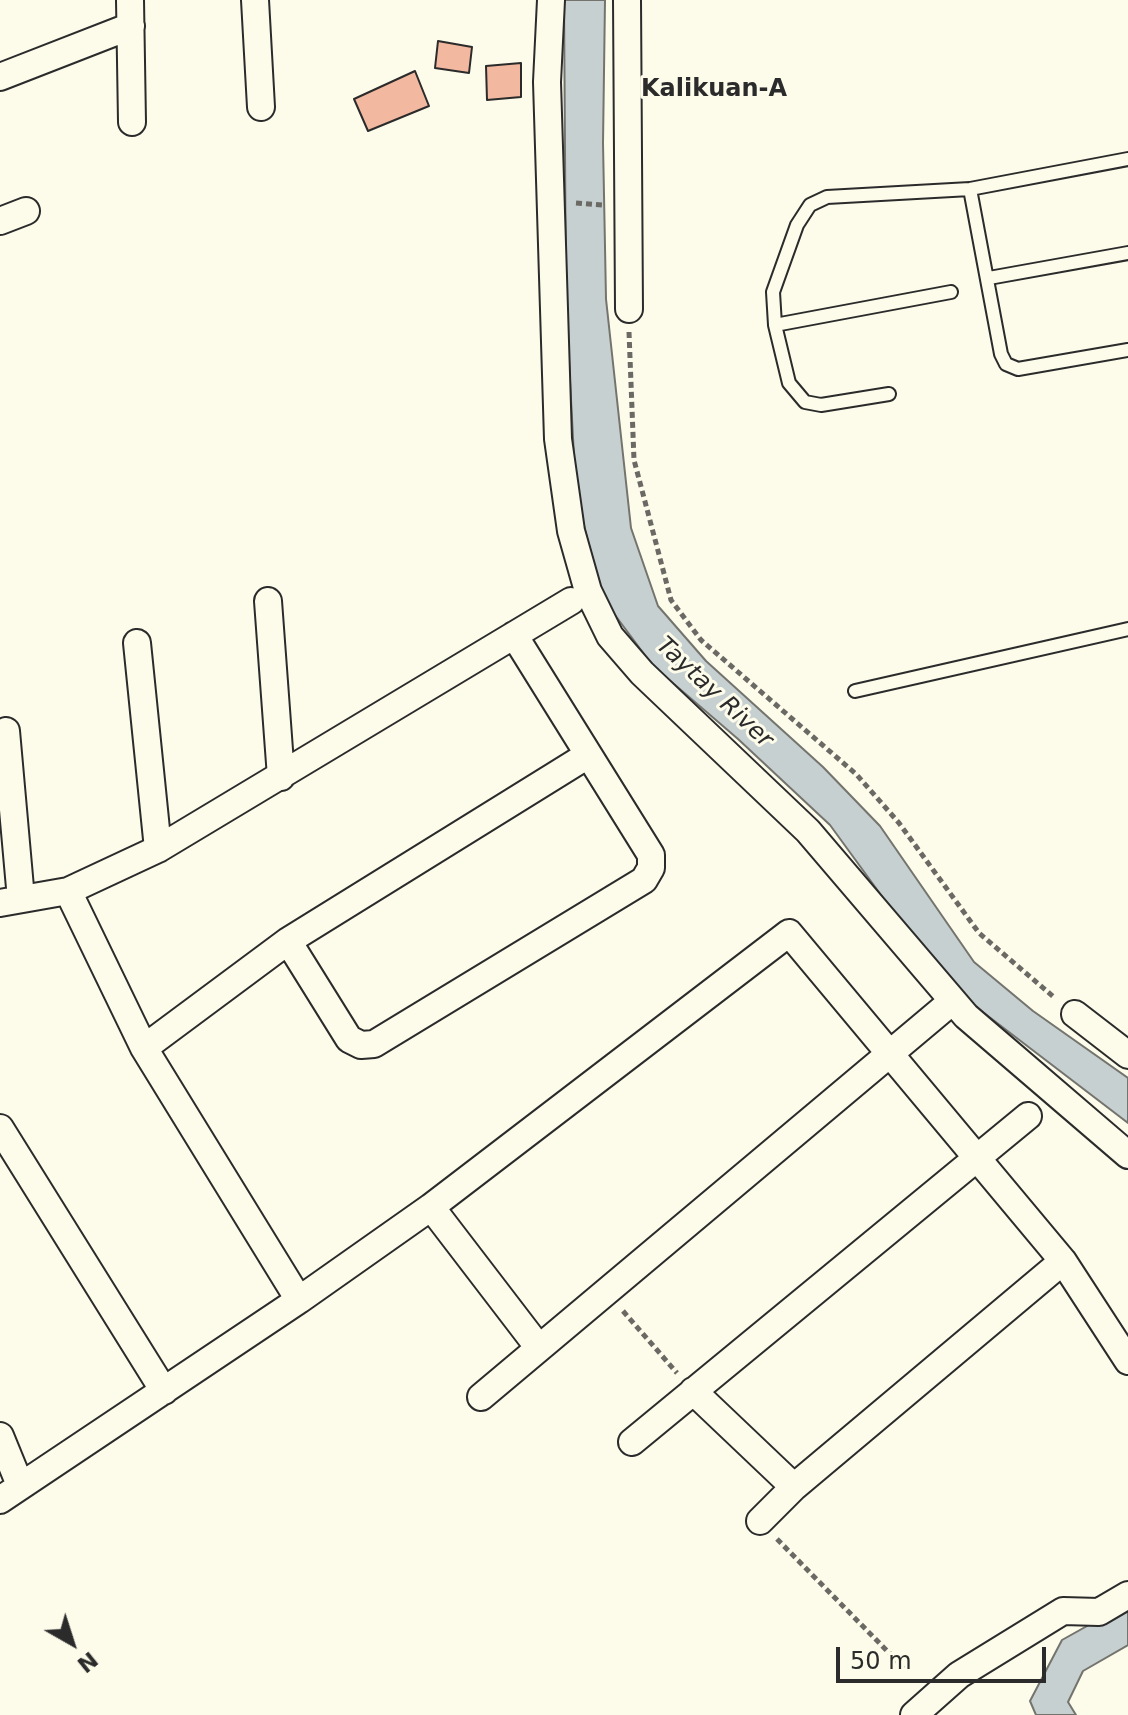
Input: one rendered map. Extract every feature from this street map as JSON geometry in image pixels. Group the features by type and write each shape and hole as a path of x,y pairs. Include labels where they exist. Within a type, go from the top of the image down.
{"street":[{"path":"255,0 261,107"},
{"path":"551,0 547,82 558,439 571,531 588,591 610,636 642,673 808,831 966,1016 1128,1155"},
{"path":"627,0 629,309"},
{"path":"0,61 0,77 130,13 132,122"},
{"path":"0,221 26,211"},
{"path":"268,601 281,777"},
{"path":"6,731 10,901 68,891 158,849 571,601"},
{"path":"288,941 349,1039 361,1045 374,1044 644,880 651,868 651,855 514,635"},
{"path":"137,643 158,849"},
{"path":"144,1048 288,941 588,755"},
{"path":"68,891 144,1048 299,1300"},
{"path":"0,1436 10,1492 299,1300 431,1207 789,933 1063,1261 1128,1361"},
{"path":"481,1397 943,1009"},
{"path":"1075,1014 1128,1055"},
{"path":"632,1442 1028,1116"},
{"path":"0,1128 164,1391"},
{"path":"431,1207 539,1348"},
{"path":"760,1521 794,1487 1063,1261"},
{"path":"693,1391 794,1487"},
{"path":"914,1715 922,1704 959,1675 1063,1611 1099,1612 1128,1595"}],"lane":[{"path":"889,394 821,405 805,402 789,383 775,325 773,292 797,225 810,205 827,197 970,189 1128,159"},
{"path":"970,189 1001,354 1006,364 1018,369 1128,350"},
{"path":"989,278 1128,253"},
{"path":"775,325 951,292"},
{"path":"855,691 1128,629"}],"path":[{"path":"564,203 607,205"},
{"path":"629,309 634,460 671,600 701,640 856,774 899,823 979,933 1010,963 1075,1014"},
{"path":"606,1291 693,1391"},
{"path":"760,1521 904,1668"}],"water":[{"name":"Taytay River","path":"564,0 605,0 603,143 606,299 631,528 658,606 706,661 823,767 880,826 974,962 1033,1011 1128,1078 1128,1123 967,1000 897,917 830,825 738,739 653,666 603,599 576,495 566,304"},
{"path":"1128,1603 1128,1645 1083,1671 1068,1702 1076,1715 1036,1715 1030,1701 1062,1640"}],"building":[{"path":"438,41 472,47 469,73 435,68"},
{"path":"521,63 521,97 487,100 486,66"},
{"path":"415,71 429,106 368,131 354,99"}],"district":[{"name":"Kalikuan-A","path":"714,90"}]}
